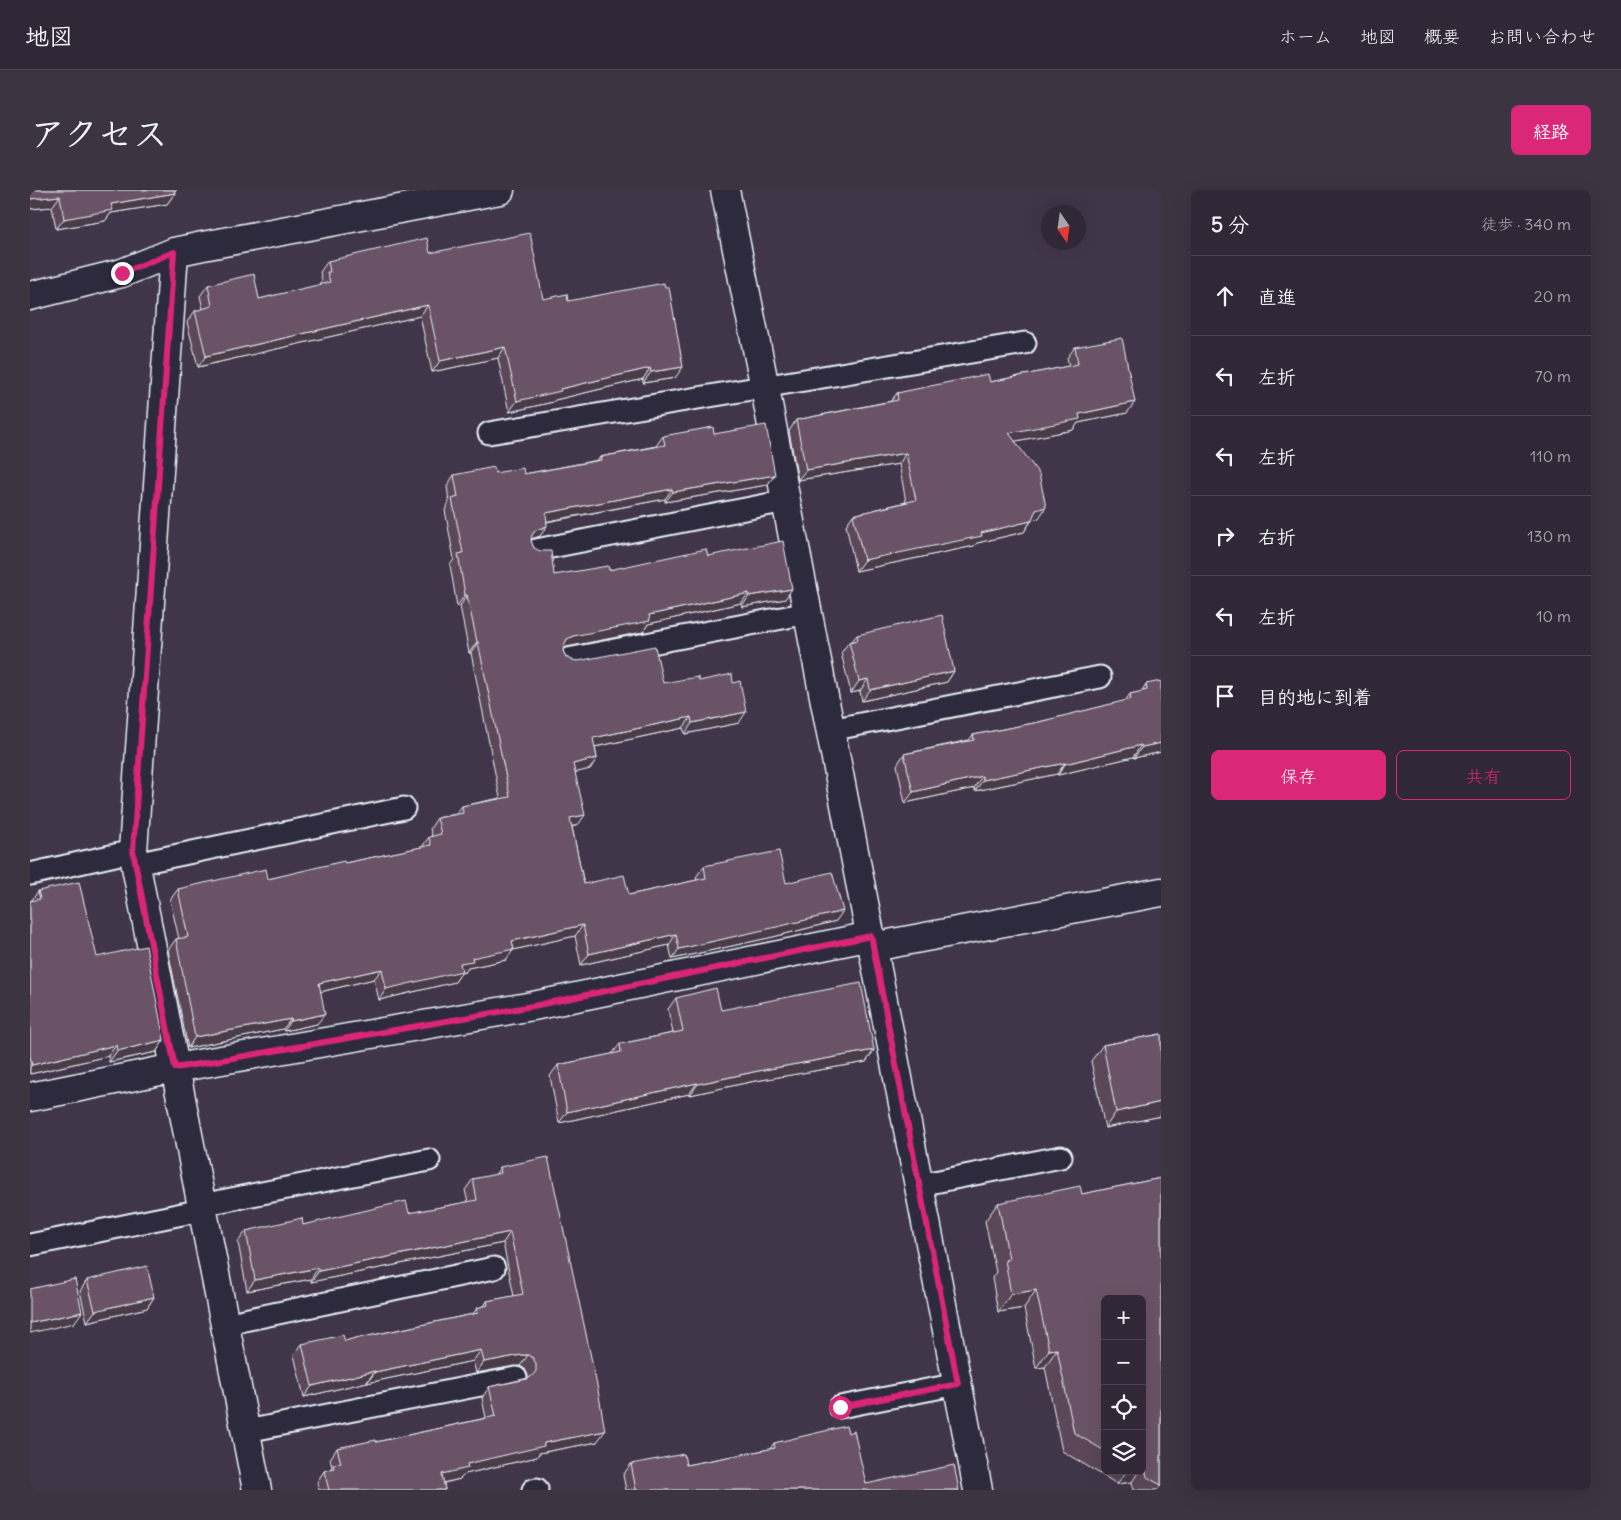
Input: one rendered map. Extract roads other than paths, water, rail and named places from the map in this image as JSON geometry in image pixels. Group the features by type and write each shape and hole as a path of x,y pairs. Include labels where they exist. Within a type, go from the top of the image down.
{"street":[{"path":"30,296 122,273 174,252 500,190"},
{"path":"725,190 978,1490"},
{"path":"174,252 134,857 201,1207 258,1490"},
{"path":"30,1097 175,1068 533,1006 872,941 1161,892"}],"lane":[{"path":"489,433 1025,343"},
{"path":"536,550 786,501"},
{"path":"568,659 808,613"},
{"path":"830,730 1100,677"},
{"path":"30,874 404,808"},
{"path":"919,1186 1062,1157"},
{"path":"30,1245 201,1207 429,1160"},
{"path":"225,1324 494,1268"},
{"path":"246,1431 516,1378"},
{"path":"840,1407 958,1384"}]}
